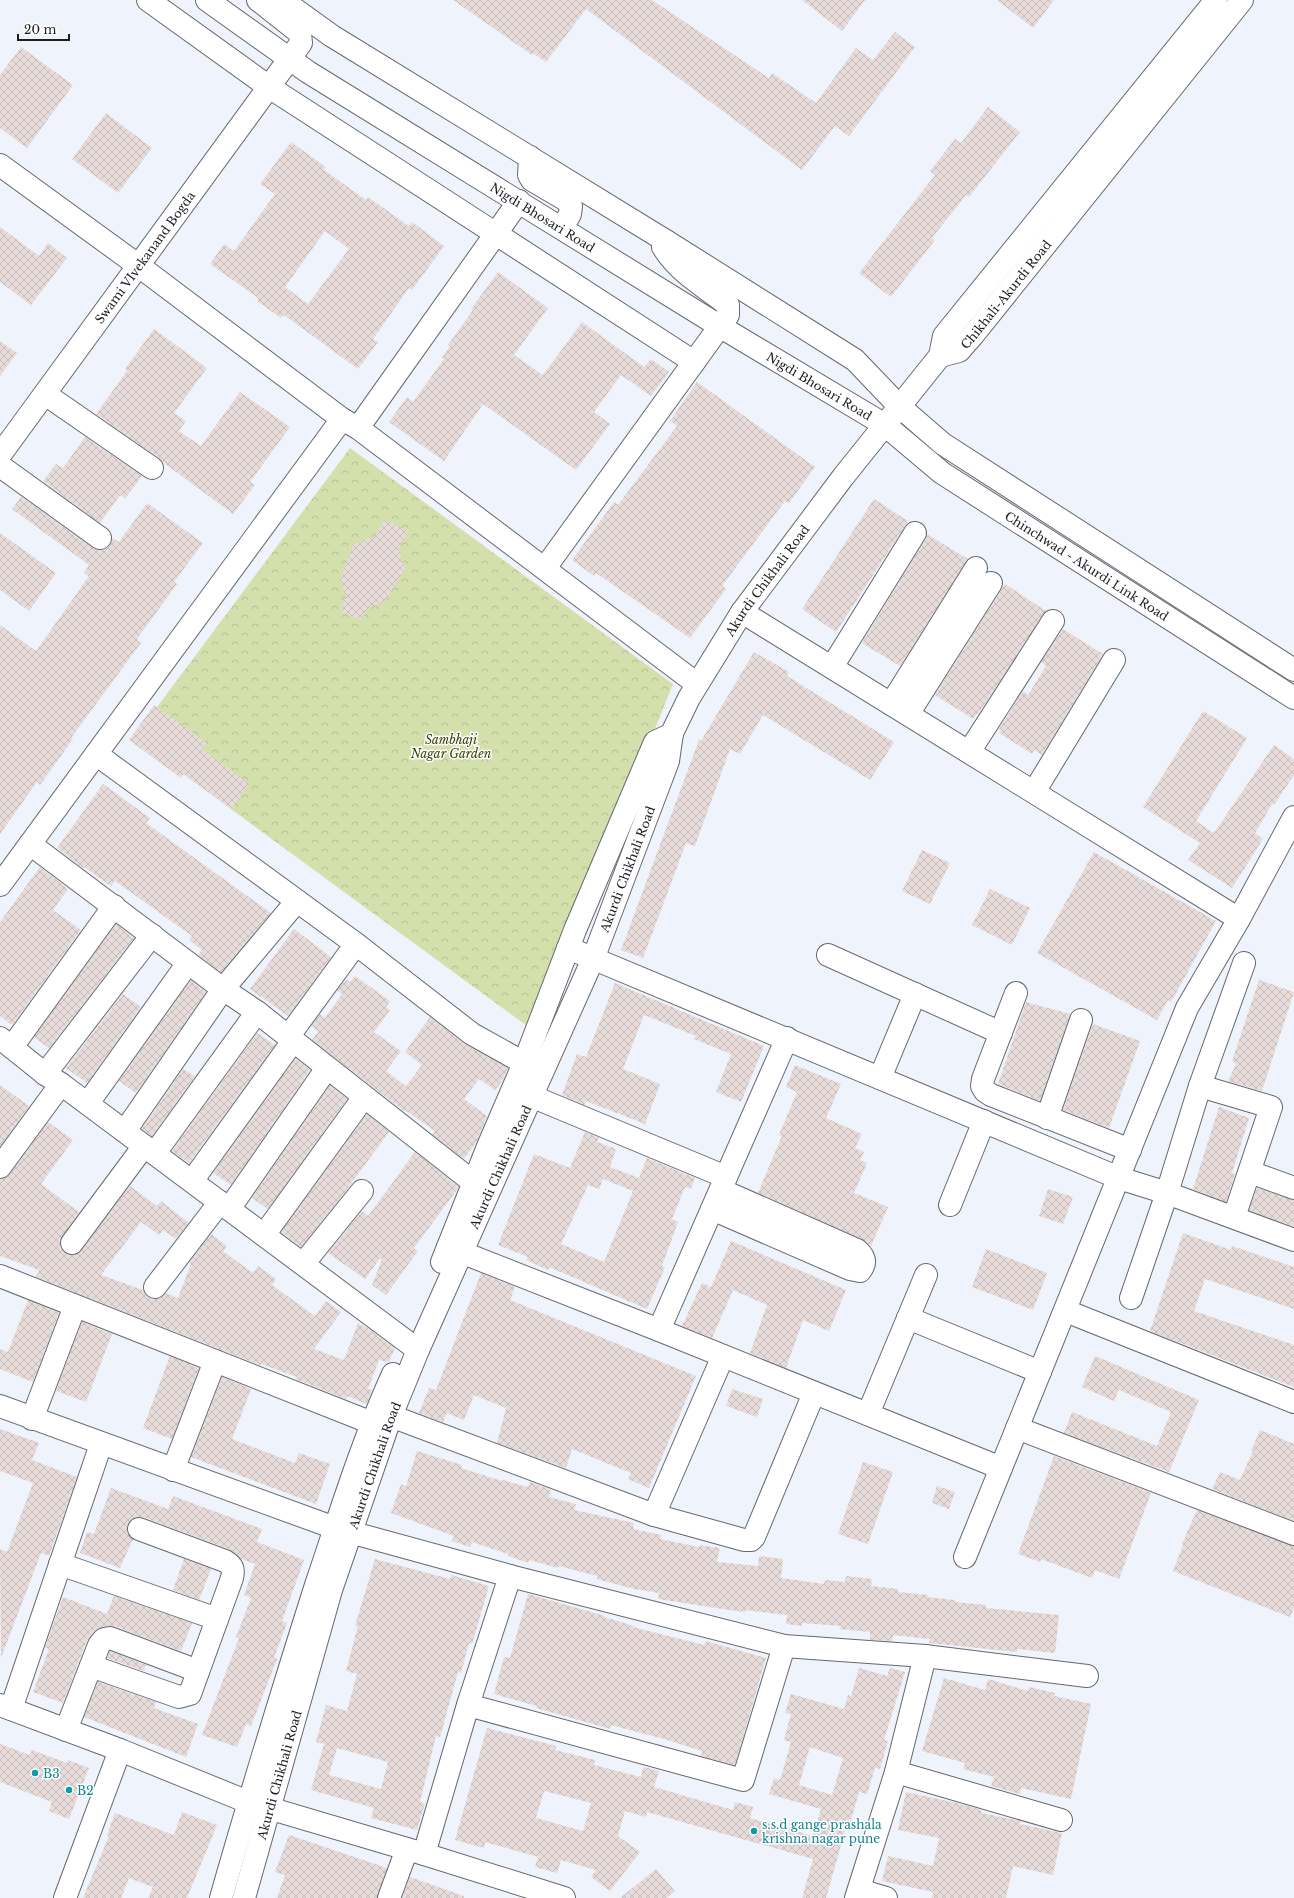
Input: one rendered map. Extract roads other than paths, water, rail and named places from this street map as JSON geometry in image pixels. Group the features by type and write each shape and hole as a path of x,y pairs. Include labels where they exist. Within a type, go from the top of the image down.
{"street":[{"path":"149,0 269,87 694,362"},
{"name":"Nigdi Bhosari Road","path":"207,0 308,72 721,327 885,425"},
{"name":"Swami VIvekanand Bogda","path":"4,443 45,394 301,43 300,33 258,0"},
{"path":"282,0 332,36 666,241 855,360 899,406"},
{"name":"Chikhali-Akurdi Road","path":"1216,0 944,336 940,356 959,351 973,335 1242,0"},
{"path":"530,157 529,175 532,180 566,200 571,206 570,214 562,228"},
{"path":"0,165 545,568 697,684"},
{"path":"0,885 96,754 350,424 519,201"},
{"path":"545,568 721,327 728,315 728,305 682,272 671,259 663,247 666,241"},
{"name":"Akurdi Chikhali Road","path":"455,1250 531,1096 534,1065 593,959 668,761 672,734 697,684 742,612 843,477 940,356"},
{"path":"45,394 152,468"},
{"name":"Chinchwad - Akurdi Link Road","path":"899,406 943,444 1294,670"},
{"name":"Chinchwad - Akurdi Link Road","path":"885,425 942,473 1294,698"},
{"path":"0,466 100,538"},
{"path":"832,667 915,533"},
{"path":"900,709 983,576"},
{"path":"742,612 1239,919"},
{"path":"969,752 1053,621"},
{"path":"1034,792 1114,660"},
{"path":"221,1898 248,1802 281,1695 343,1530 381,1420 455,1250 473,1182 534,1065 568,948 655,742 672,734"},
{"path":"96,754 297,900 472,1034 534,1065"},
{"path":"965,1557 1188,1008 1239,919 1294,817"},
{"path":"30,844 223,989 257,1012 473,1182"},
{"path":"125,1131 223,989 297,900"},
{"path":"114,906 6,1043 413,1346"},
{"path":"0,1167 53,1079 152,935"},
{"path":"192,1181 356,944"},
{"path":"568,948 787,1038 1119,1178 1234,1217 1294,1240"},
{"path":"828,955 1001,1033"},
{"path":"1131,1298 1167,1194 1200,1086 1244,962"},
{"path":"88,1103 188,963"},
{"path":"1016,993 985,1070 982,1086 985,1091 991,1095 1047,1118 1130,1150"},
{"path":"880,1078 915,994"},
{"path":"72,1243 150,1149 257,1012"},
{"path":"1047,1118 1081,1020"},
{"path":"659,1330 787,1038"},
{"path":"155,1287 224,1205 327,1068"},
{"path":"1200,1086 1271,1106 1234,1217"},
{"path":"531,1096 720,1192 850,1269 860,1271 864,1266 864,1255 857,1250 720,1192"},
{"path":"264,1235 364,1097"},
{"path":"950,1205 984,1121"},
{"path":"1250,1172 1294,1188"},
{"path":"303,1264 362,1191"},
{"path":"455,1250 659,1330 1001,1468"},
{"path":"868,1414 926,1275"},
{"path":"0,1276 215,1361 381,1420 654,1515 744,1540 751,1540 754,1537 814,1393"},
{"path":"32,1419 75,1306"},
{"path":"1066,1311 1294,1402"},
{"path":"908,1318 1040,1372"},
{"path":"654,1515 723,1356"},
{"path":"173,1470 215,1361"},
{"path":"0,1406 101,1444 343,1530 510,1576 784,1646 925,1656 1087,1676"},
{"path":"1017,1428 1294,1534"},
{"path":"101,1444 60,1564 6,1707 120,1750 248,1802 416,1851 536,1894 564,1898"},
{"path":"91,1666 179,1697 190,1694 232,1578 234,1570 231,1564 225,1560 139,1529"},
{"name":"Akurdi Chikhali Road","path":"244,1898 331,1590 343,1530"},
{"path":"60,1564 217,1619"},
{"path":"389,1898 416,1851 468,1705 510,1576"},
{"path":"66,1730 99,1645 104,1639 110,1638 198,1671"},
{"path":"468,1705 743,1780 784,1646"},
{"path":"886,1898 858,1894 896,1772 925,1656"},
{"path":"65,1898 120,1750"},
{"path":"896,1772 1061,1820"}],"place":[{"name":"B3","path":"35,1773"},
{"name":"B2","path":"69,1790"},
{"name":"s.s.d gange prashala krishna nagar pune","path":"754,1831"}],"park label":[{"name":"Sambhaji Nagar Garden","path":"451,746"}]}
